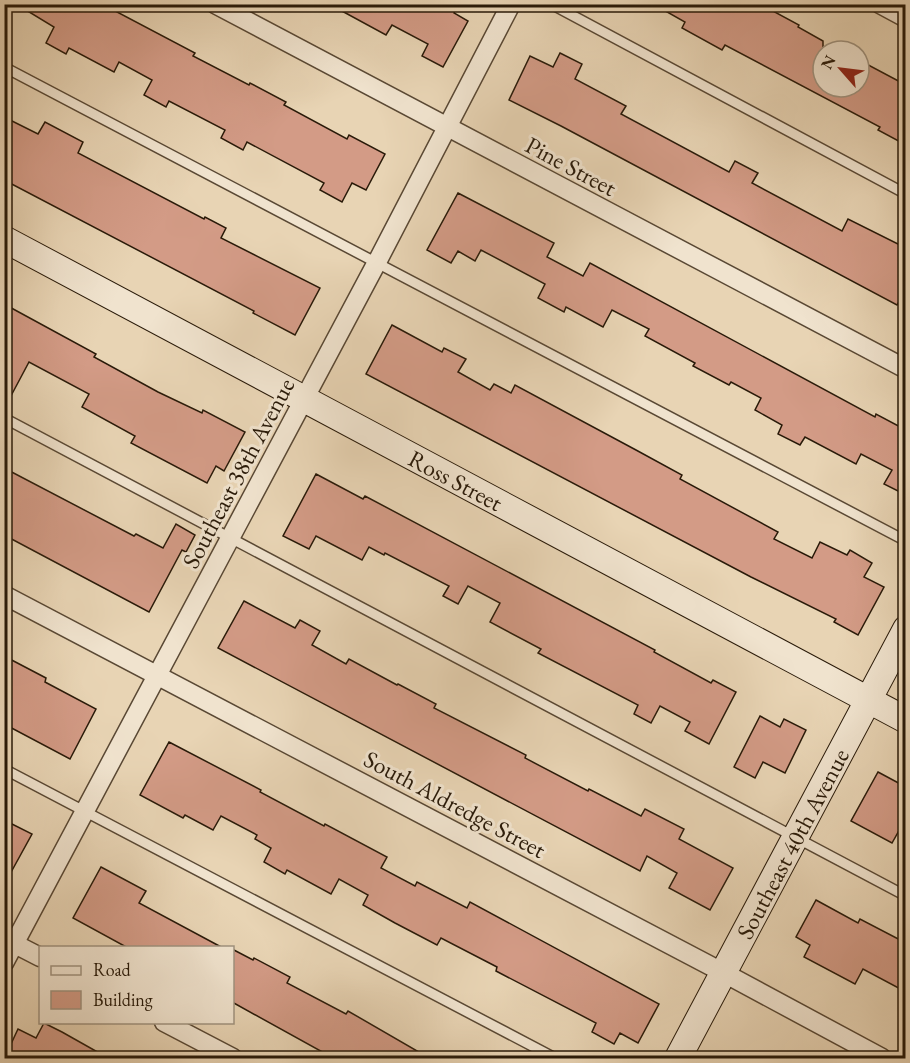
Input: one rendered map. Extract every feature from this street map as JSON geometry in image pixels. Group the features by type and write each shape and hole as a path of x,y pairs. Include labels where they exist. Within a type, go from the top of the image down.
{"street":[{"name":"Pine Street","path":"215,4 906,369"},
{"name":"Southeast 38th Avenue","path":"4,963 10,941 85,812 448,128 511,4"},
{"path":"880,4 906,18"},
{"name":"Ross Street","path":"4,239 906,720"},
{"name":"South Aldredge Street","path":"4,595 724,973 882,1059"},
{"name":"Southeast 40th Avenue","path":"678,1059 906,629"},
{"path":"10,941 39,956"},
{"path":"166,1024 233,1059"}],"lane":[{"path":"551,4 906,194"},
{"path":"4,67 906,541"},
{"path":"4,418 906,896"},
{"path":"4,769 555,1059"}],"building":[{"path":"16,4 102,4 195,53 193,56 286,102 284,105 347,139 349,135 385,154 366,190 352,183 342,202 320,190 324,183 247,142 243,150 221,138 225,130 169,101 166,107 144,95 152,80 119,62 114,72 69,48 66,54 46,43 54,27"},
{"path":"329,4 458,4 454,13 468,21 443,67 422,56 428,44 392,25 386,35"},
{"path":"653,4 760,4 799,25 798,27 819,39 811,39 811,90 725,45 722,50 682,28 685,22"},
{"path":"560,53 582,64 575,79 626,106 621,114 729,172 735,161 758,173 752,183 842,231 848,219 906,248 906,289 897,305 509,100 530,56 553,67"},
{"path":"871,66 906,85 906,145 878,130 880,127 827,99 871,99"},
{"path":"4,117 38,134 45,122 83,142 78,153 204,219 205,217 226,228 221,238 320,288 295,335 253,313 254,311 4,180"},
{"path":"458,193 554,243 547,257 583,276 590,263 875,417 876,414 906,430 906,495 884,484 892,470 861,454 856,464 805,437 800,445 778,434 782,425 755,410 761,398 731,382 729,385 693,366 695,363 645,336 649,329 612,310 603,327 566,307 564,312 538,298 545,284 481,250 475,261 458,251 451,263 427,250"},
{"path":"4,304 96,354 94,357 158,392 202,413 203,410 245,432 224,471 216,466 207,483 131,443 135,436 82,407 89,394 29,362 4,409"},
{"path":"392,325 442,352 444,348 466,359 458,372 490,390 494,384 511,393 515,385 682,475 680,479 778,532 774,539 812,558 820,542 847,555 850,550 872,563 864,577 884,587 858,635 834,622 836,619 751,577 366,374"},
{"path":"4,468 134,536 136,534 163,548 176,524 195,535 186,552 182,550 149,612 4,535"},
{"path":"316,474 363,499 365,496 655,650 654,652 711,683 713,680 736,692 709,744 685,731 690,722 660,706 651,723 634,714 638,705 538,653 541,649 490,622 500,603 468,586 458,604 443,596 449,586 385,553 384,555 369,547 362,560 316,536 309,549 283,536"},
{"path":"244,601 295,628 300,620 320,631 312,645 346,664 349,659 436,704 434,708 526,755 525,758 588,791 589,789 641,816 645,809 684,829 679,839 733,868 710,910 669,888 677,873 647,856 640,871 218,648"},
{"path":"4,656 46,678 45,682 96,709 70,759 4,724"},
{"path":"760,716 780,727 784,719 806,730 785,773 763,762 755,778 734,767"},
{"path":"169,742 324,826 325,824 387,857 381,868 415,886 417,882 467,908 470,902 659,1004 638,1043 620,1033 614,1044 592,1032 596,1023 496,971 497,967 441,938 437,945 363,905 368,895 339,879 331,894 287,870 285,874 264,862 271,848 255,839 257,835 221,816 213,830 185,815 183,818 140,795"},
{"path":"878,772 906,787 906,818 892,843 851,821"},
{"path":"4,820 32,834 4,885"},
{"path":"101,867 146,891 139,903 219,946 124,946 73,918"},
{"path":"816,900 858,923 860,919 906,943 906,992 863,969 855,984 804,957 810,945 796,937"},
{"path":"234,950 290,977 287,983 346,1014 348,1011 431,1059 335,1059 234,1003"},
{"path":"43,1024 46,1024 110,1059 4,1059 18,1029 36,1038"}]}
